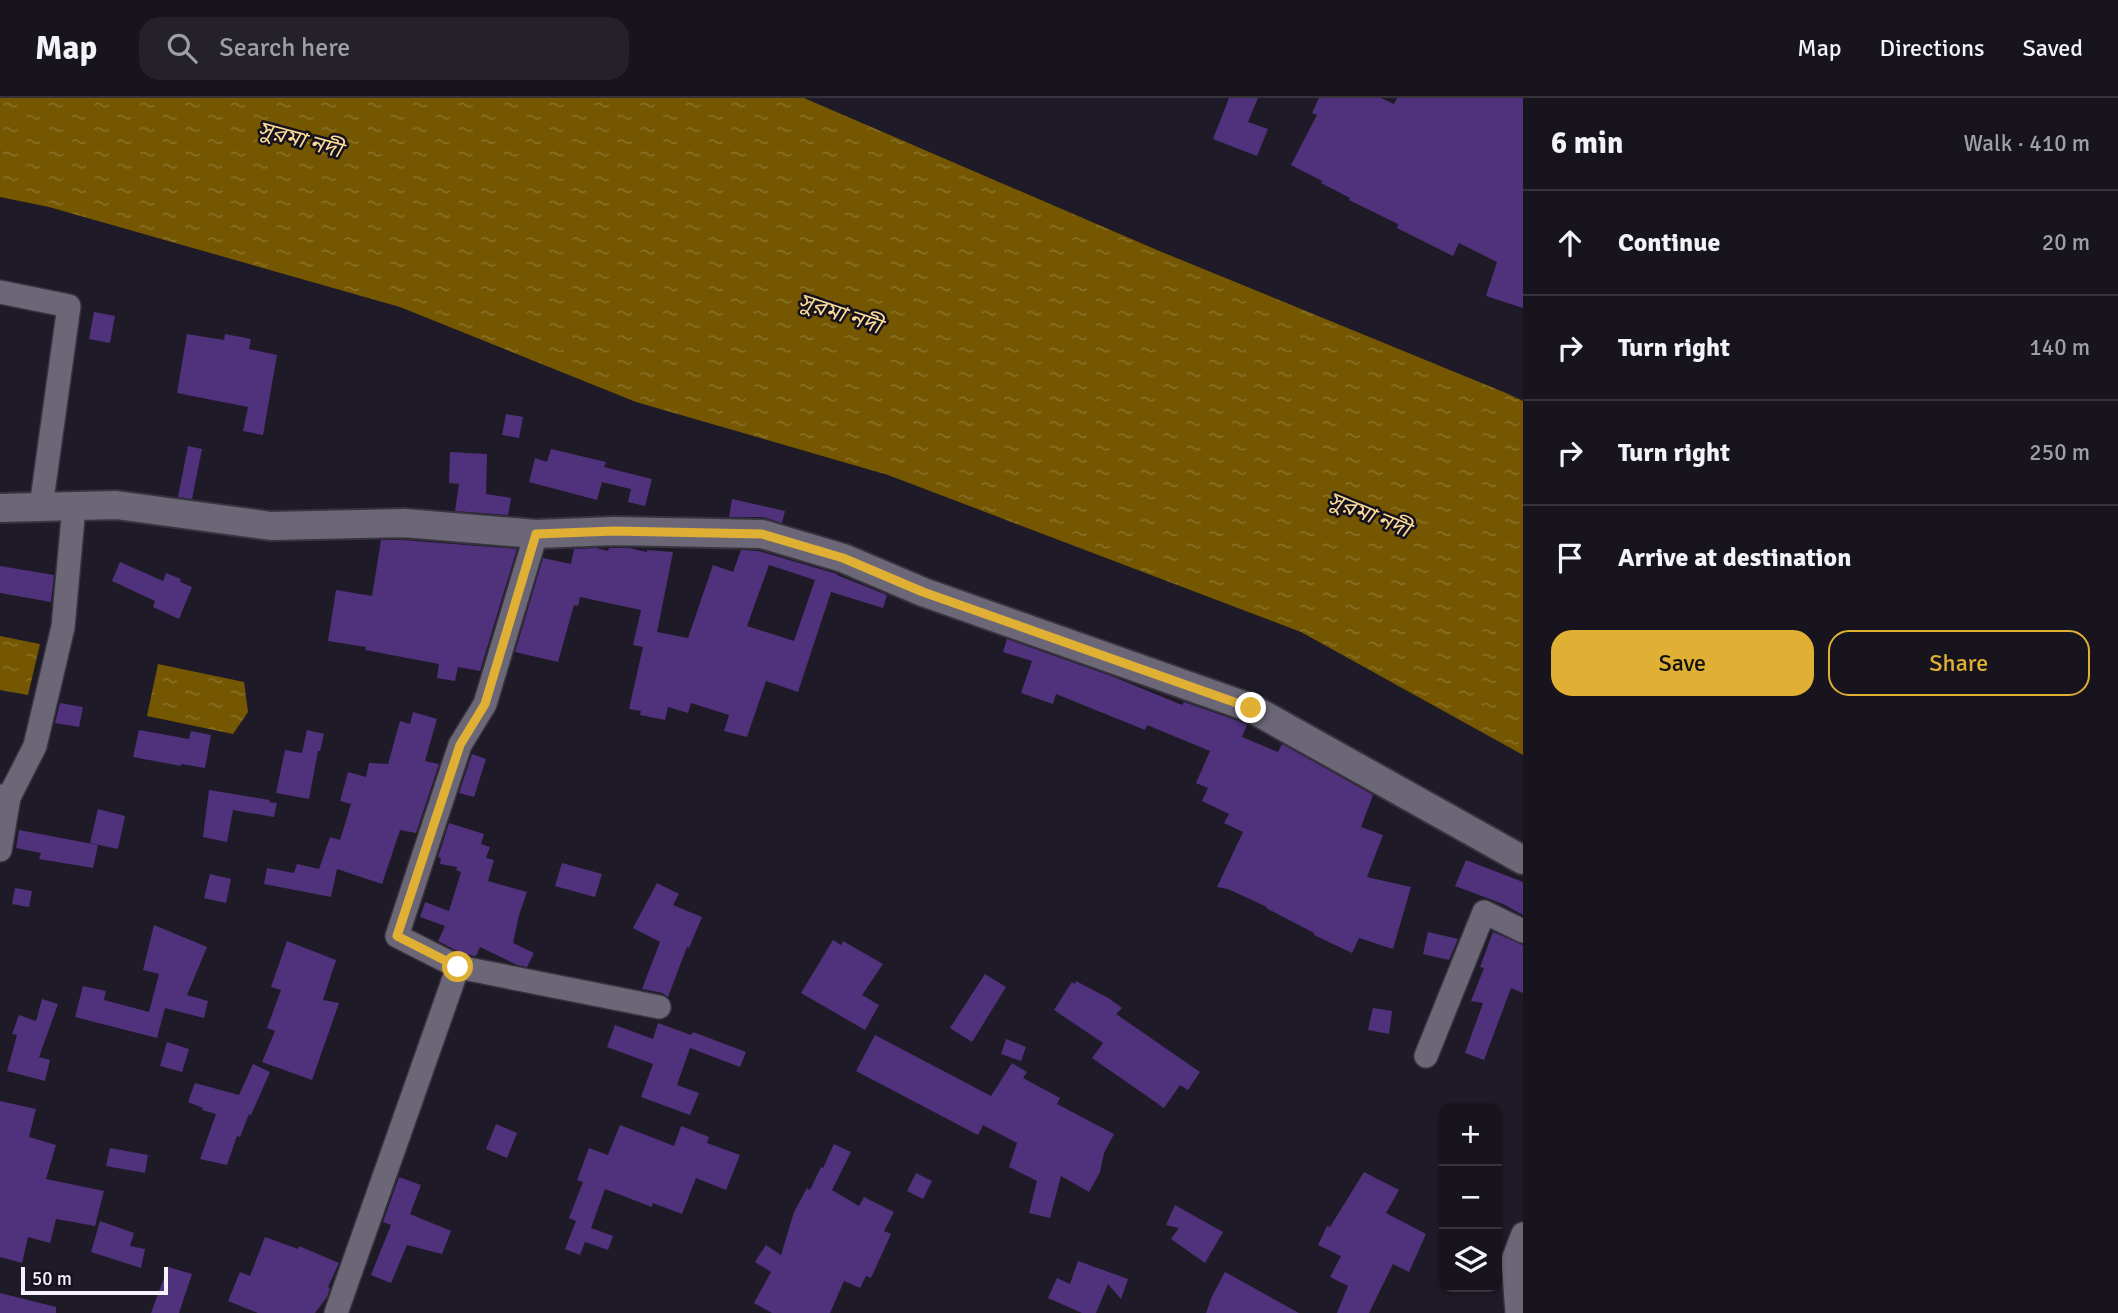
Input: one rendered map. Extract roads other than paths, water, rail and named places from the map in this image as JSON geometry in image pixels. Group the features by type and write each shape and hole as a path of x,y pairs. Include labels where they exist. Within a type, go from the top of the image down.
{"street":[{"path":"0,292 69,306 41,507"},
{"path":"0,508 116,505 271,526 404,523 536,534 614,531 762,534 843,558 923,592 1251,708 1523,860"},
{"path":"0,850 4,797 35,746 63,628 74,507"},
{"path":"536,534 485,704 460,745 397,936 458,967 659,1007"},
{"path":"1426,1056 1484,912 1523,931"},
{"path":"336,1313 458,967"},
{"path":"1517,1313 1513,1260 1523,1234"}],"water":[{"name":"সুরমা নদী","path":"0,98 804,98 1157,250 1506,393 1523,401 1523,755 1301,632 888,475 636,402 400,307 49,207 0,197"},
{"path":"0,636 40,644 28,695 0,690"},
{"path":"158,664 244,682 248,712 233,734 147,716"}]}
